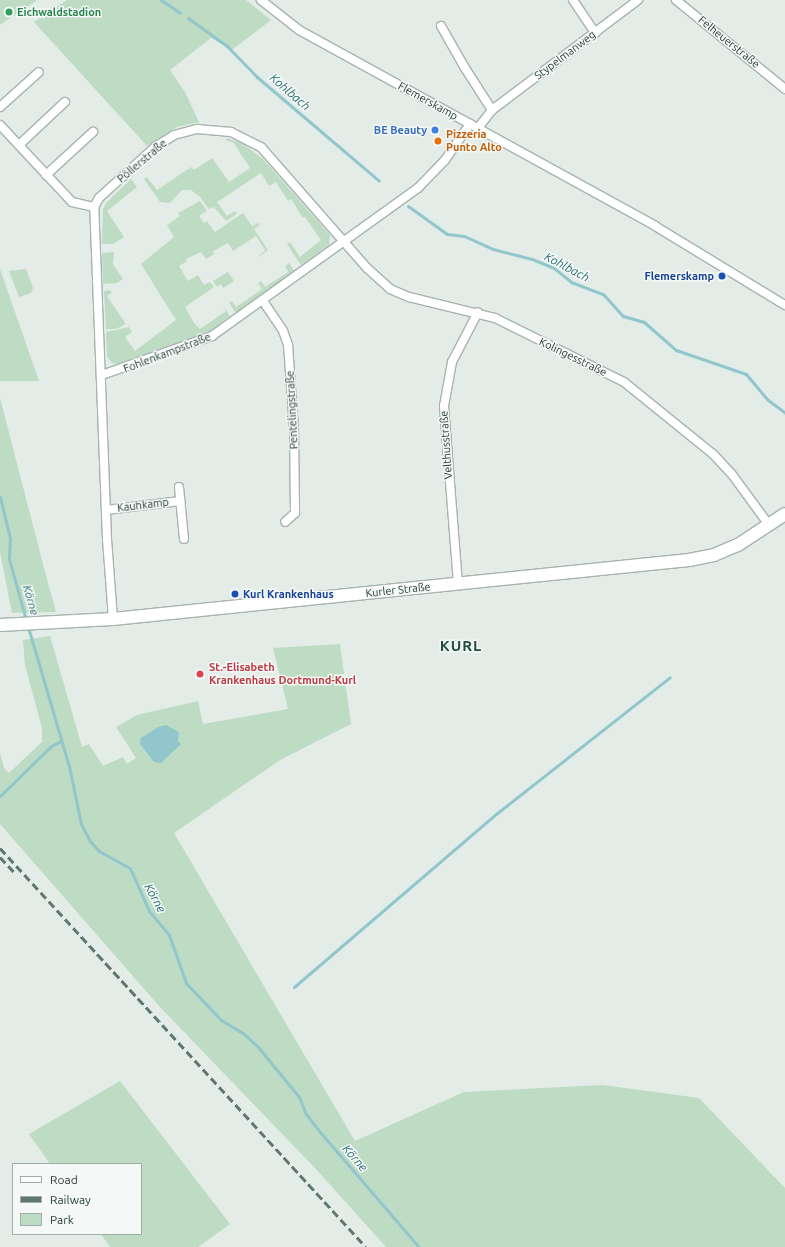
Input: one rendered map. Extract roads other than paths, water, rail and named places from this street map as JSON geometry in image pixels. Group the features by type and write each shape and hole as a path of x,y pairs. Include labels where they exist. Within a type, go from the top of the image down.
{"main road":[{"name":"Kurler Straße","path":"0,625 15,623 113,619 689,560 727,550 785,514"}],"street":[{"name":"Flemerskamp","path":"261,0 299,30 685,243 785,305"},
{"path":"573,0 595,33"},
{"name":"Stypelmanweg","path":"474,126 492,110 638,0"},
{"name":"Felheuerstraße","path":"676,0 784,85"},
{"path":"441,26 465,68 492,110"},
{"path":"0,107 39,72"},
{"path":"19,145 65,102"},
{"name":"Fohlenkampstraße","path":"102,375 197,343 212,336 345,242 428,179 474,126"},
{"name":"Pöllerstraße","path":"94,207 100,198 155,147 186,131 211,128 231,132 261,147 345,242"},
{"path":"1,129 19,145 72,202 94,207 102,375 106,510 113,619"},
{"path":"46,175 93,132"},
{"name":"Kolingesstraße","path":"345,242 367,268 390,289 409,297 478,312 494,318 624,382 713,454 731,473 769,525"},
{"name":"Pentelingstraße","path":"263,301 283,331 288,346 295,442 295,508 294,513 285,522"},
{"name":"Velthusstraße","path":"458,584 444,406 452,362 478,312"},
{"name":"Kauhkamp","path":"179,487 184,539"},
{"name":"Kauhkamp","path":"106,510 180,501"}],"water":[{"path":"166,725 179,732 178,741 181,744 161,763 154,762 140,744 141,738 158,727"}],"waterway":[{"name":"Kohlbach","path":"161,0 180,13"},
{"name":"Kohlbach","path":"188,18 227,46 257,77 379,181"},
{"name":"Kohlbach","path":"408,206 447,234 464,236 493,249 532,259 554,268 571,282 603,294 623,316 644,322 676,350 746,374 768,400 785,413"},
{"name":"Körne","path":"0,497 10,538 9,559 26,620"},
{"name":"Körne","path":"28,627 69,766 81,824 90,841 99,851 130,868 149,911 169,935 186,983 221,1020 243,1033 258,1047 299,1097 306,1114 320,1132 419,1247"},
{"path":"294,987 496,814 670,677"},
{"path":"0,796 51,746 61,741"}],"railway":[{"path":"0,848 366,1247"},
{"path":"0,857 16,874"}],"place":[{"name":"Eichwaldstadion","path":"9,12"},
{"name":"BE Beauty","path":"435,130"},
{"name":"Pizzeria Punto Alto","path":"438,141"},
{"name":"Flemerskamp","path":"722,276"},
{"name":"Kurl Krankenhaus","path":"235,594"},
{"name":"St.-Elisabeth Krankenhaus Dortmund-Kurl","path":"200,674"}],"district":[{"name":"KURL","path":"461,646"}]}
